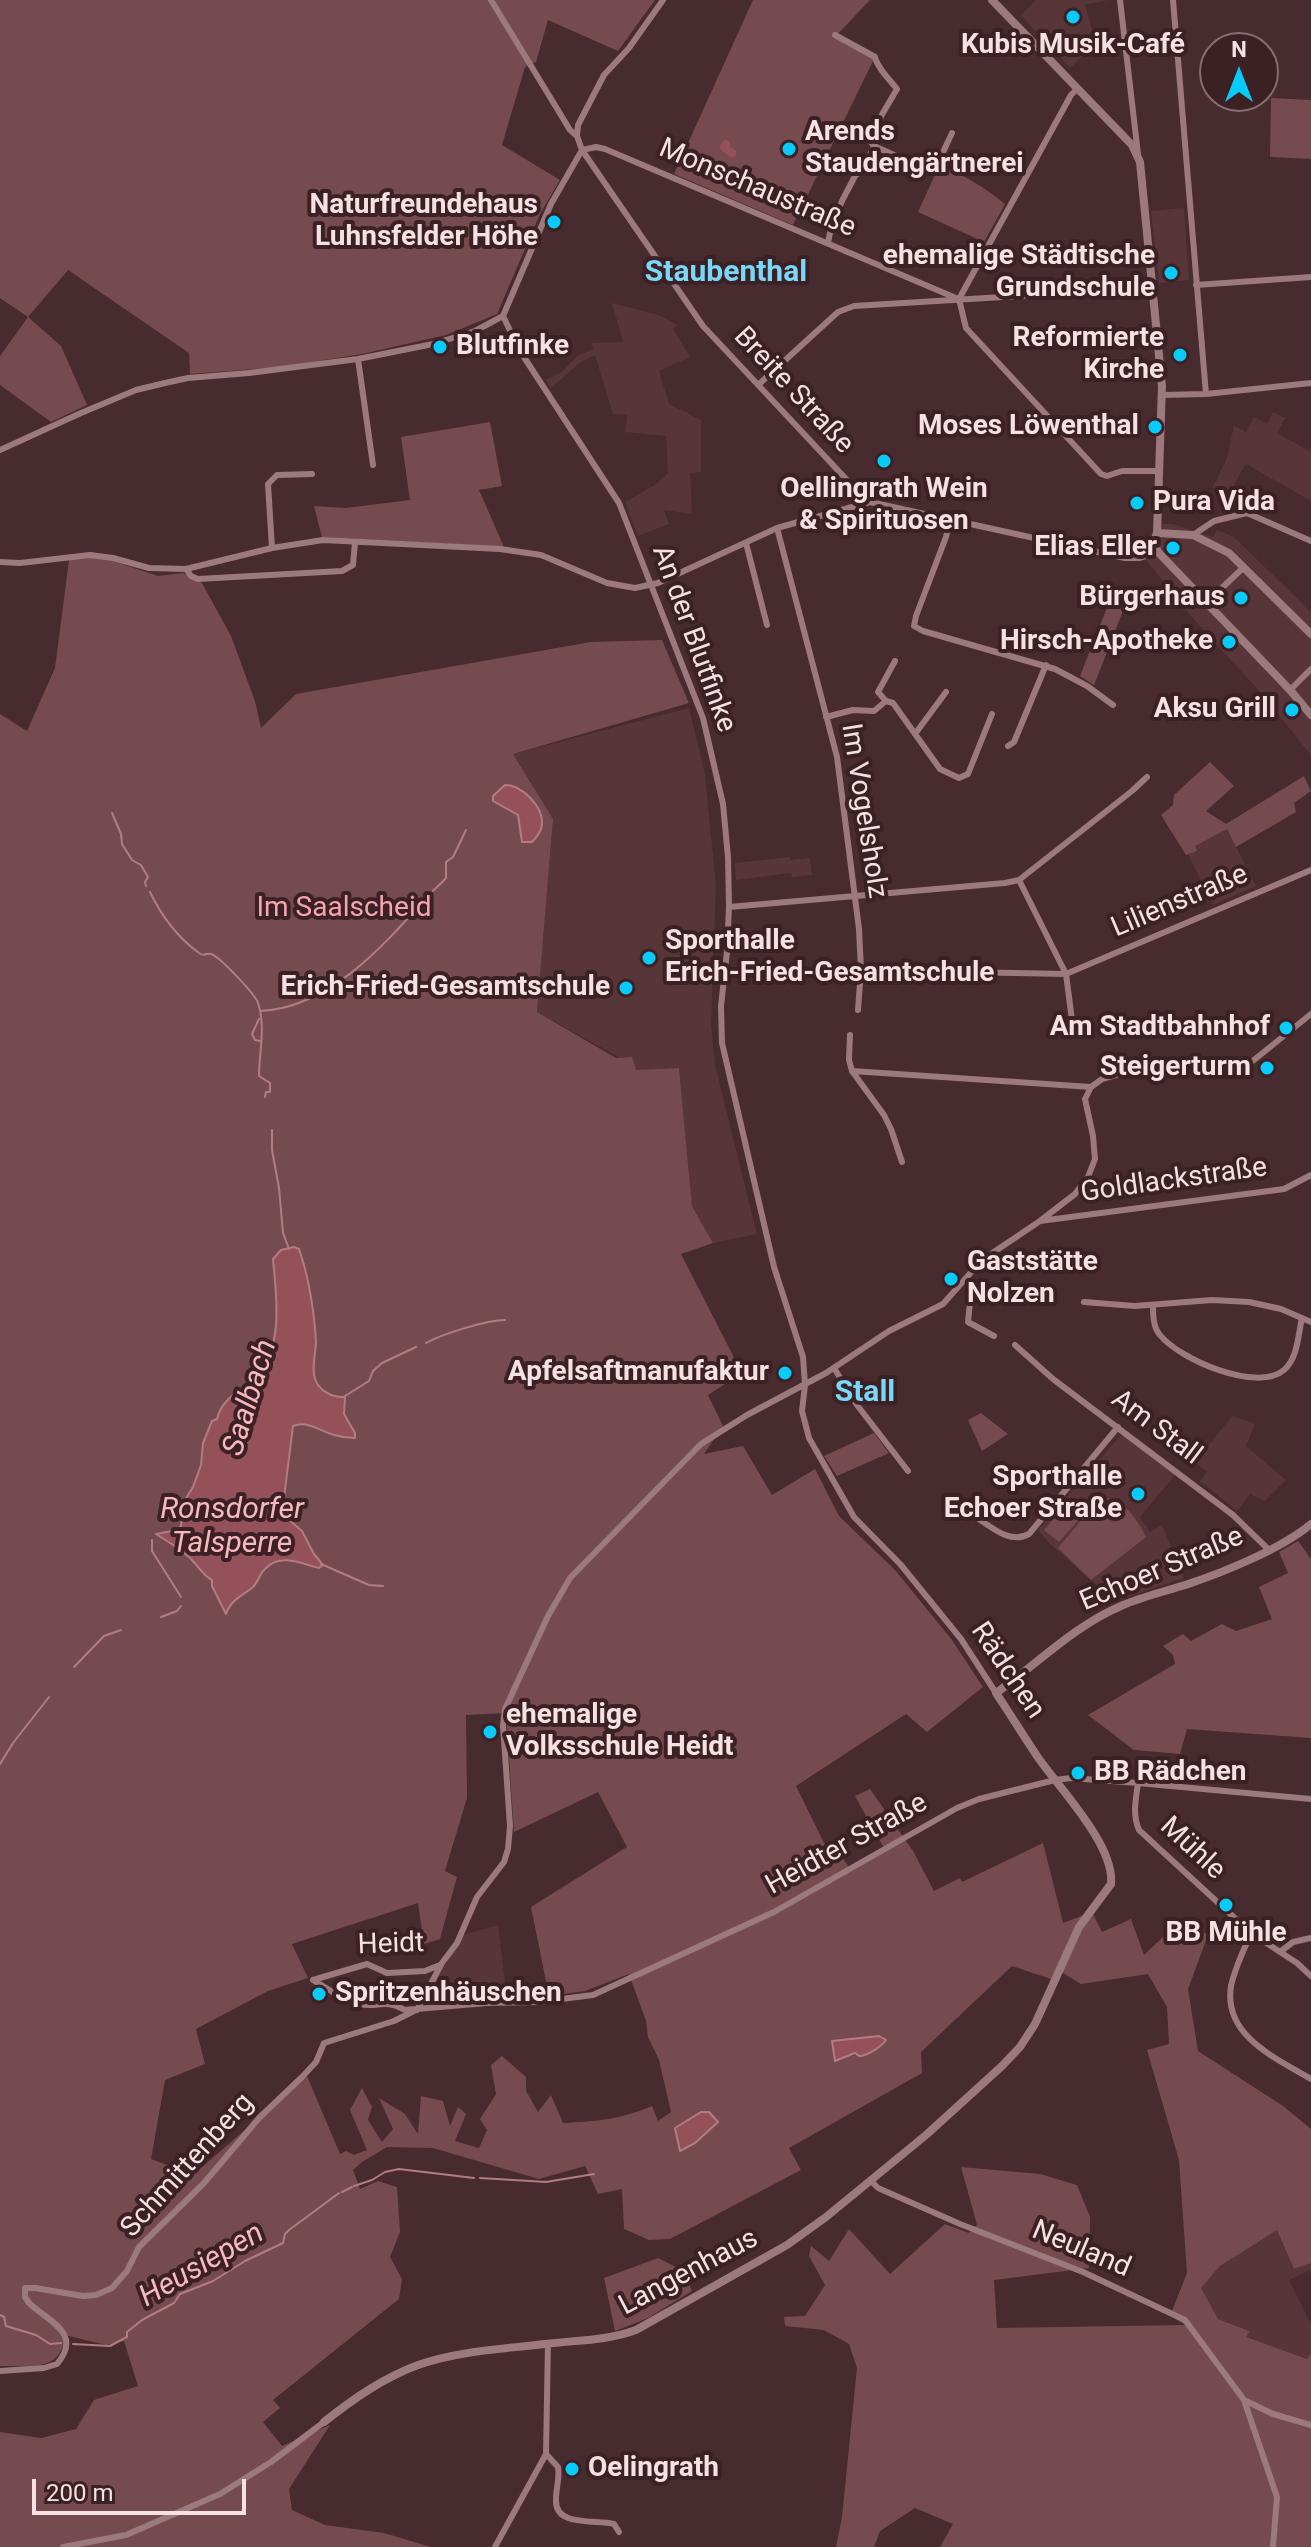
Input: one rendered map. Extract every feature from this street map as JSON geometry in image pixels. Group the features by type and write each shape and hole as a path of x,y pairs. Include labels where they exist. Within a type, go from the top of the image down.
{"street":[{"name":"Breite Straße","path":"491,0 570,130 577,136 582,150 703,326 867,502"},
{"path":"577,136 578,125 604,75 635,41 663,0"},
{"path":"992,0 1138,154"},
{"path":"1120,0 1161,395 1157,533 1154,541 1158,552 1311,715"},
{"path":"1173,0 1206,394"},
{"path":"835,35 875,57 877,67 887,74 897,89 870,135 874,146 930,171 937,165 952,133"},
{"path":"1077,89 1055,123 959,299 966,328 1101,474 1157,471"},
{"path":"828,243 832,223 843,199 874,146"},
{"name":"Monschaustraße","path":"582,150 605,149 959,299"},
{"path":"0,450 136,390 188,378 358,359 458,337 503,316 551,204 582,150"},
{"path":"1196,285 1311,277"},
{"path":"758,385 845,308 867,304 1152,288"},
{"name":"An der Blutfinke","path":"503,316 520,351 619,503 703,718 723,804 728,857 729,907 721,1006 722,1043 774,1267 803,1357 805,1385"},
{"path":"358,359 373,465"},
{"path":"1161,395 1206,394 1311,383"},
{"path":"272,548 268,484 277,475 312,474"},
{"path":"0,562 33,562 90,555 149,568 186,569 272,548 323,540 532,553 607,583 623,587 651,586 777,528 867,502 1125,558 1140,558 1158,552"},
{"path":"1193,535 1214,521 1247,513 1311,541"},
{"path":"950,520 914,626 1046,665 1087,686 1113,705"},
{"name":"Im Vogelsholz","path":"777,528 837,757 861,970 858,1010"},
{"path":"1157,533 1193,535 1229,553 1311,634"},
{"path":"186,569 198,579 342,571 353,565 355,542"},
{"path":"746,543 767,625"},
{"path":"1206,603 1244,566"},
{"path":"895,661 878,692 886,701 893,703 940,769 959,778 968,774 992,714"},
{"path":"1008,746 1014,742 1046,665"},
{"path":"1290,690 1311,669"},
{"path":"915,734 946,692"},
{"path":"826,717 853,710 874,711 886,701"},
{"path":"729,907 1019,880 1147,777"},
{"name":"Lilienstraße","path":"861,970 1066,974 1311,870"},
{"path":"1019,880 1066,974 1073,1028"},
{"path":"417,2010 442,1963 457,1943 477,1897 504,1862 510,1826 503,1718 530,1651 570,1578 701,1444 729,1425 834,1368 889,1331 943,1304 982,1260 1075,1194 1093,1165 1094,1143 1085,1099 1091,1087 1102,1079 1119,1074 1244,1068 1311,1014"},
{"path":"850,1035 852,1071 884,1115 902,1162"},
{"path":"852,1071 1091,1087"},
{"name":"Goldlackstraße","path":"1040,1221 1284,1189 1311,1175"},
{"path":"967,1277 971,1293 968,1322 994,1336"},
{"path":"1084,1302 1153,1305 1212,1300 1249,1302 1281,1309 1311,1322"},
{"path":"1153,1305 1157,1332 1168,1343 1203,1362 1253,1379 1272,1377 1286,1368 1295,1352 1302,1318"},
{"name":"Am Stall","path":"1015,1345 1053,1379 1233,1515 1268,1549"},
{"path":"834,1368 857,1405 908,1471"},
{"name":"Rädchen","path":"805,1385 804,1425 847,1506 951,1626 1094,1832 1109,1866 1112,1877 1109,1889 1079,1927 1052,1989"},
{"path":"974,1516 1004,1535 1021,1538 1029,1534 1118,1427"},
{"name":"Echoer Straße","path":"996,1693 1076,1631 1104,1614 1195,1582 1296,1536 1311,1524"},
{"name":"Heidter Straße","path":"417,2010 593,1995 774,1912 957,1808 1055,1780 1071,1778 1311,1799"},
{"name":"Mühle","path":"1138,1783 1134,1810 1139,1830 1251,1933 1297,1963 1311,1976"},
{"path":"1251,1933 1234,1974 1231,1989 1233,2013 1238,2025 1255,2044 1311,2079"},
{"path":"1280,1952 1293,1942 1311,1938"},
{"name":"Heidt","path":"417,2010 405,2010 383,2002 357,2003 313,1980 367,1964 387,1973 425,1971 442,1963"},
{"name":"Langenhaus","path":"63,2547 141,2530 220,2494 271,2462 371,2388 418,2365 482,2352 613,2338 636,2330 787,2245 926,2135 1020,2047 1052,1989"},
{"name":"Schmittenberg","path":"0,2371 57,2364 68,2343 65,2333 29,2303 25,2288 83,2296 96,2295 112,2288 127,2271 139,2247 196,2191 259,2118 316,2062 324,2043 394,2021 417,2010"},
{"name":"Neuland","path":"870,2180 878,2188 934,2213 1083,2272 1185,2320 1244,2400"},
{"path":"495,2547 546,2454 548,2343"},
{"path":"1244,2400 1273,2414 1311,2425"},
{"path":"1244,2400 1277,2497 1273,2547"},
{"path":"546,2454 558,2467 555,2503 560,2512 574,2520 614,2524 619,2532"}],"shaded area":[{"path":"1036,0 1108,0 1085,5 1097,42 1070,68 1021,15"},
{"path":"1184,208 1189,280 1159,283 1151,211"},
{"path":"612,303 658,315 677,325 673,329 690,357 659,371 669,404 701,420 701,472 690,473 692,514 664,510 669,524 638,536 625,502 655,485 668,473 666,436 625,432 627,415 613,414 595,355 581,362 551,388 546,380 562,372 576,357 593,349 591,343 623,342"},
{"path":"1273,412 1285,418 1277,433 1311,452 1311,501 1246,464 1228,495 1213,487 1227,458 1234,426 1246,432 1254,417 1267,424"},
{"path":"1163,524 1173,524 1213,537 1217,530 1234,537 1311,612 1311,755 1147,561 1150,538"},
{"name":"Erich-Fried-Gesamtschule","path":"689,708 705,774 716,886 711,1023 715,1065 757,1234 713,1243 692,1206 679,1068 636,1070 633,1065 537,1012 553,819 513,754"},
{"path":"1226,827 1256,886 1213,905 1186,850"},
{"path":"790,857 791,860 810,858 812,875 792,877 791,873 736,880 735,863"},
{"path":"1232,1416 1255,1424 1246,1446 1286,1480 1265,1501 1250,1494 1237,1511 1200,1481 1207,1472 1195,1462"},
{"path":"1120,1436 1127,1436 1175,1475 1140,1517 1150,1532 1162,1525 1184,1578 1115,1601 1038,1530"},
{"path":"498,1925 507,1998 434,2006 433,1999 425,1999 463,1935"},
{"path":"1277,2229 1294,2269 1311,2263 1311,2270 1289,2280 1311,2324 1311,2353 1307,2359 1245,2337 1249,2330 1218,2319 1201,2288 1220,2266"}],"green space":[{"path":"0,0 655,0 618,51 548,20 536,62 525,67 502,145 560,180 540,214 497,314 446,335 362,354 280,367 190,374 189,353 68,270 28,317 0,298"},
{"path":"753,0 870,0 835,37 874,59 793,225 674,174"},
{"path":"1279,98 1311,100 1311,159 1270,157 1271,112 1279,112"},
{"path":"939,166 973,182 1005,204 984,242 918,212"},
{"path":"28,317 61,346 87,405 51,422 0,385 0,356"},
{"path":"490,422 502,486 479,490 504,547 322,537 314,506 346,508 410,500 401,437"},
{"name":"Im Saalscheid","path":"79,557 104,558 158,576 183,573 202,583 231,636 255,701 261,728 296,694 591,642 662,640 689,703 513,754 553,819 537,1012 616,1058 632,1057 636,1070 679,1068 692,1206 713,1243 681,1254 742,1373 708,1395 723,1426 704,1454 743,1446 772,1495 815,1469 839,1516 895,1570 952,1640 983,1687 927,1732 906,1714 796,1786 828,1851 838,1851 850,1869 885,1850 855,1796 870,1789 913,1851 934,1891 960,1878 962,1882 1043,1843 1063,1923 1092,1912 1102,1932 1131,1919 1144,1955 1182,1919 1208,1935 1188,1989 1198,2051 1283,2106 1311,2129 1311,2263 1294,2269 1277,2230 1220,2266 1201,2288 1218,2319 1250,2331 1246,2337 1307,2359 1311,2353 1311,2547 940,2547 953,2524 915,2508 880,2531 874,2547 836,2547 842,2517 857,2368 849,2344 824,2330 785,2326 784,2317 805,2316 825,2285 809,2256 811,2246 829,2261 849,2229 890,2274 945,2224 969,2233 977,2225 961,2167 1040,2174 1077,2185 1090,2217 1089,2268 994,2280 997,2328 1186,2325 1170,2316 1187,2273 1179,2160 1147,2050 1169,2044 1167,2007 1148,1974 1081,1984 1063,1973 1051,1979 1012,1966 921,2052 922,2073 789,2148 801,2170 670,2239 649,2240 624,2229 622,2189 598,2194 585,2166 539,2179 433,2148 387,2147 353,2170 360,2189 378,2181 397,2187 400,2232 390,2257 402,2279 399,2299 273,2400 280,2408 263,2422 282,2446 330,2425 289,2489 292,2510 325,2525 384,2533 431,2547 0,2547 0,2432 41,2438 76,2429 94,2400 138,2386 124,2341 106,2345 65,2335 63,2347 51,2361 33,2366 0,2366 0,714 27,731 55,668 69,560","holes":["506,1713 514,1832 598,1792 627,1847 531,1907 549,1996 585,1991 629,1974 646,2021 648,2037 659,2060 671,2112 658,2121 652,2106 608,2119 563,2123 551,2095 538,2112 526,2091 526,2077 502,2056 491,2065 496,2094 480,2119 487,2130 479,2148 455,2141 466,2114 458,2107 450,2126 443,2101 421,2096 418,2134 405,2114 379,2098 393,2129 382,2142 368,2120 372,2107 362,2088 350,2110 367,2150 354,2155 346,2151 340,2154 307,2076 193,2175 151,2159 165,2080 205,2064 196,2029 268,1991 308,1978 292,1944 418,1903 424,1944 440,1939 457,1877 445,1871 467,1798 466,1715","879,2036 882,2046 835,2061 834,2046 844,2040"]},
{"path":"1114,590 1128,598 1094,685 1080,676"},
{"path":"1210,762 1234,786 1206,811 1226,824 1304,776 1311,791 1294,803 1296,812 1236,847 1227,829 1195,846 1197,851 1186,855 1161,815 1173,805 1174,795"},
{"path":"981,1413 1008,1434 982,1451 968,1420"},
{"path":"874,1433 889,1453 837,1476 824,1456"},
{"path":"1107,1498 1131,1513 1146,1537 1091,1580 1058,1548 1091,1508"},
{"path":"1068,1502 1083,1515 1059,1542 1044,1530"},
{"path":"1298,1541 1311,1559 1311,1738 1187,1729 1180,1754 1134,1750 1088,1715 1175,1664 1173,1655 1163,1646 1183,1634 1191,1641 1222,1624 1236,1631 1272,1619 1259,1587 1288,1573 1279,1552"},
{"path":"658,2258 684,2271 692,2291 648,2318 615,2331 604,2278"}],"water":[{"path":"505,785 525,793 536,804 542,818 541,828 532,842 522,842 518,815 493,801 493,796"},
{"name":"Ronsdorfer Talsperre","path":"299,1249 303,1260 312,1306 316,1341 315,1379 327,1393 345,1397 344,1414 355,1438 334,1435 308,1425 293,1426 282,1514 302,1531 323,1565 319,1568 285,1560 272,1564 252,1588 233,1602 226,1614 212,1580 189,1557 156,1534 177,1530 181,1526 183,1503 201,1465 203,1443 212,1421 217,1419 228,1399 258,1374 266,1362 275,1334 273,1259 281,1250"},
{"path":"879,2036 886,2040 874,2051 862,2056 855,2053 835,2061 832,2041"},
{"path":"701,2112 709,2112 718,2122 695,2143 680,2151 675,2128"}],"waterway":[{"path":"726,144 724,147 732,153"},
{"name":"Saalbach","path":"112,813 122,844 148,877 146,886"},
{"path":"260,1011 308,999 331,987 372,955 446,878 446,862 453,857 466,830"},
{"name":"Saalbach","path":"150,892 177,933 199,953 211,954 221,961 258,1003 262,1021 259,1076 270,1083 270,1092 266,1092 265,1097"},
{"path":"259,1019 252,1034 255,1040 260,1041"},
{"name":"Saalbach","path":"272,1130 283,1233 289,1249"},
{"path":"426,1343 465,1328 505,1320"},
{"path":"345,1396 369,1381 373,1371 382,1363 416,1347"},
{"path":"152,1540 152,1551 181,1597"},
{"path":"321,1564 369,1585 383,1586"},
{"name":"Saalbach","path":"161,1617 177,1611 181,1606"},
{"name":"Saalbach","path":"74,1667 104,1636 121,1630"},
{"name":"Saalbach","path":"0,1764 49,1697"},
{"name":"Heusiepen","path":"354,2186 399,2169 474,2178"},
{"name":"Heusiepen","path":"480,2178 546,2182 594,2174"},
{"name":"Heusiepen","path":"342,2192 352,2187"},
{"name":"Heusiepen","path":"73,2344 110,2346 127,2337 127,2332 174,2303 180,2294 213,2281 283,2243 289,2230 339,2193"},
{"name":"Heusiepen","path":"0,2315 4,2317 6,2326 36,2335 50,2344 61,2343"}],"place":[{"name":"Kubis Musik-Café","path":"1073,17"},
{"name":"Arends Staudengärtnerei","path":"789,149"},
{"name":"Naturfreundehaus Luhnsfelder Höhe","path":"554,222"},
{"name":"ehemalige Städtische Grundschule","path":"1171,273"},
{"name":"Blutfinke","path":"440,347"},
{"name":"Reformierte Kirche","path":"1180,355"},
{"name":"Moses Löwenthal","path":"1155,427"},
{"name":"Oellingrath Wein & Spirituosen","path":"884,461"},
{"name":"Pura Vida","path":"1137,503"},
{"name":"Elias Eller","path":"1173,548"},
{"name":"Bürgerhaus","path":"1241,598"},
{"name":"Hirsch-Apotheke","path":"1229,642"},
{"name":"Aksu Grill","path":"1292,710"},
{"name":"Sporthalle Erich-Fried-Gesamtschule","path":"649,958"},
{"name":"Erich-Fried-Gesamtschule","path":"626,988"},
{"name":"Am Stadtbahnhof","path":"1286,1028"},
{"name":"Steigerturm","path":"1267,1068"},
{"name":"Gaststätte Nolzen","path":"951,1279"},
{"name":"Apfelsaftmanufaktur","path":"785,1373"},
{"name":"Sporthalle Echoer Straße","path":"1138,1494"},
{"name":"ehemalige Volksschule Heidt","path":"490,1732"},
{"name":"BB Rädchen","path":"1078,1773"},
{"name":"BB Mühle","path":"1226,1905"},
{"name":"Spritzenhäuschen","path":"319,1994"},
{"name":"Oelingrath","path":"572,2469"}],"district":[{"name":"Staubenthal","path":"726,273"},
{"name":"Stall","path":"865,1393"}]}
